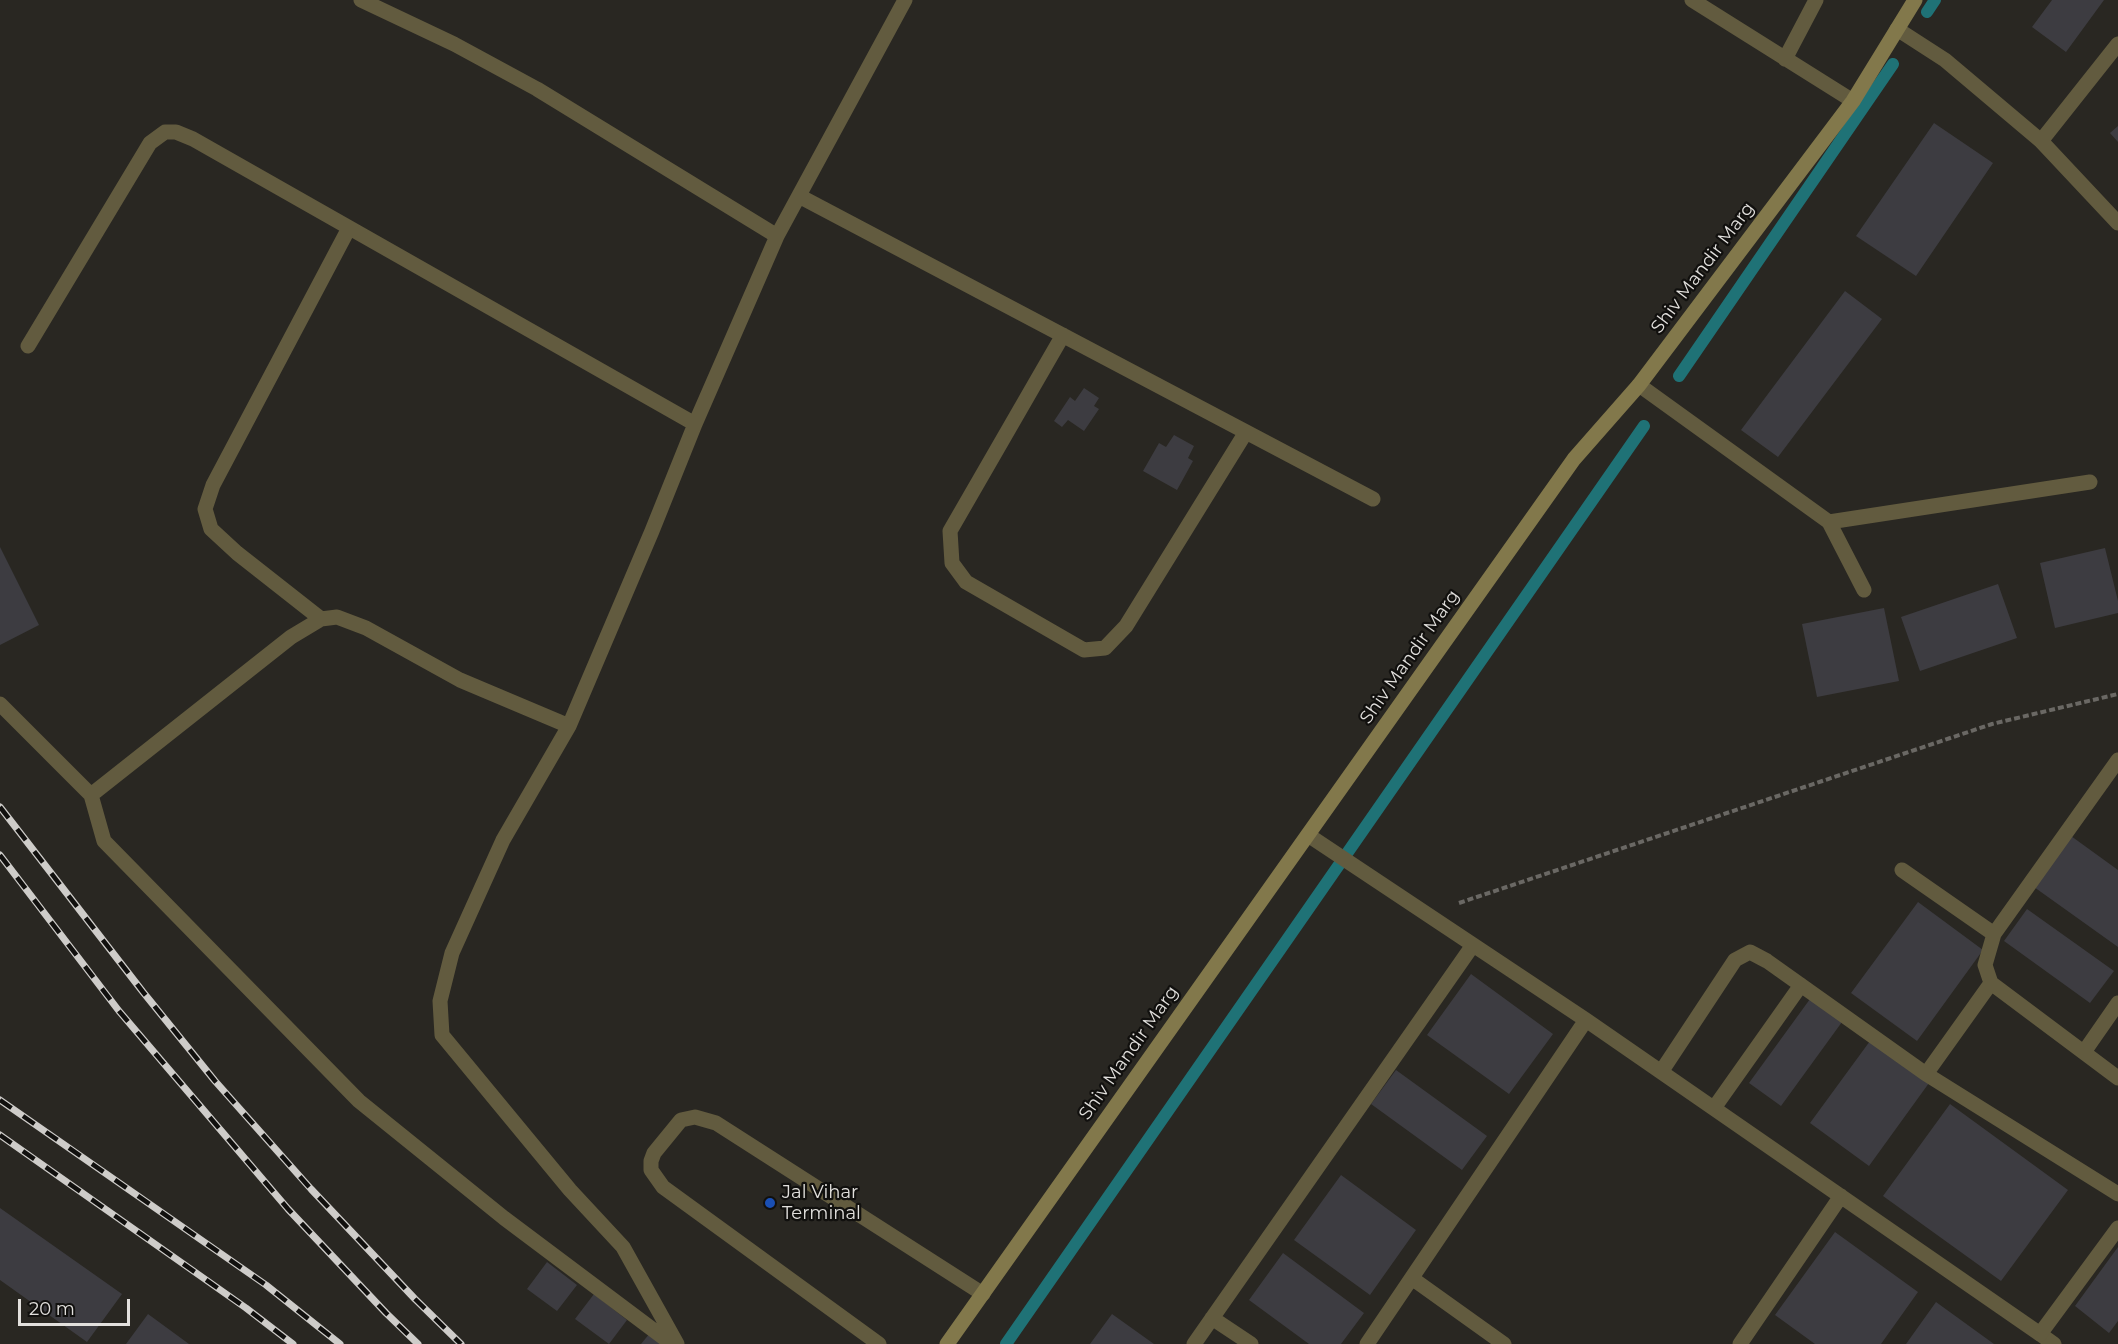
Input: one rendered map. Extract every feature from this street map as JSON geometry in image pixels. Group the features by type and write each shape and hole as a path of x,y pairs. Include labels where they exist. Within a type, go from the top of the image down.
{"street":[{"path":"361,0 454,44 537,89 777,236"},
{"path":"677,1344 623,1247 570,1190 442,1035 440,1001 452,953 502,840 569,726 695,424 777,236 905,0"},
{"path":"1692,0 1853,101"},
{"path":"1785,60 1816,0"},
{"name":"Shiv Mandir Marg","path":"947,1344 1574,459 1640,385 1853,101 1915,0"},
{"path":"1897,29 1945,60 2041,141 2118,223"},
{"path":"2041,141 2118,44"},
{"path":"28,346 150,143 165,132 176,132 193,139 695,424"},
{"path":"799,196 1373,499"},
{"path":"321,620 237,553 211,528 205,509 213,485 349,228"},
{"path":"1063,335 950,531 952,563 966,582 1084,650 1105,648 1126,626 1246,432"},
{"path":"1640,385 1829,522 1864,590"},
{"path":"1829,522 2090,482"},
{"path":"91,795 291,638 321,620 337,617 366,628 460,680 569,726"},
{"path":"0,704 91,795 104,841 359,1101 504,1218 672,1344"},
{"path":"2118,760 1994,934 1985,965 1991,983 2118,1077"},
{"path":"1308,835 1586,1020 2054,1344"},
{"path":"1902,870 1994,934"},
{"path":"1194,1344 1473,945"},
{"path":"1662,1072 1735,960 1750,952 1802,985 1926,1074 2118,1194"},
{"path":"1926,1074 1991,983"},
{"path":"1714,1108 1802,985"},
{"path":"2084,1052 2118,1003"},
{"path":"1367,1344 1586,1020"},
{"path":"879,1344 663,1187 651,1170 651,1161 654,1153 681,1120 694,1117 716,1123 983,1294"},
{"path":"1740,1344 1841,1196"},
{"path":"2040,1334 2118,1228"},
{"path":"1413,1279 1504,1344"},
{"path":"1212,1318 1251,1344"}],"path":[{"path":"1427,914 1992,724 2118,694"}],"building":[{"path":"2052,0 2104,0 2066,52 2032,27"},
{"path":"1934,123 1993,163 1916,276 1856,236"},
{"path":"2118,126 2118,142 2110,133"},
{"path":"1845,291 1882,319 1778,457 1741,430"},
{"path":"1084,388 1099,398 1094,406 1099,409 1084,431 1068,420 1062,427 1054,421 1070,397 1075,401"},
{"path":"1174,435 1194,446 1188,458 1193,461 1177,490 1143,471 1159,443 1166,447"},
{"path":"0,547 39,625 0,645"},
{"path":"2105,548 2118,601 2118,613 2055,628 2040,563"},
{"path":"1998,584 2017,638 1920,671 1901,617"},
{"path":"1884,608 1899,681 1817,697 1802,624"},
{"path":"2071,836 2118,870 2118,947 2034,887"},
{"path":"1918,902 1983,950 1917,1041 1851,993"},
{"path":"2027,909 2114,971 2090,1003 2004,941"},
{"path":"1471,974 1553,1034 1509,1094 1427,1035"},
{"path":"1810,999 1842,1022 1781,1106 1749,1083"},
{"path":"1870,1041 1929,1083 1869,1166 1810,1123"},
{"path":"1396,1070 1487,1136 1462,1170 1371,1104"},
{"path":"1950,1104 2068,1190 2001,1281 1883,1196"},
{"path":"1341,1175 1416,1230 1370,1295 1294,1240"},
{"path":"0,1208 122,1294 87,1342 0,1280"},
{"path":"1835,1232 1918,1292 1881,1344 1815,1344 1775,1315"},
{"path":"2118,1247 2118,1321 2109,1333 2075,1306"},
{"path":"1283,1253 1364,1313 1341,1344 1309,1344 1249,1300"},
{"path":"547,1262 577,1285 557,1311 527,1289"},
{"path":"594,1294 627,1320 609,1344 575,1319"},
{"path":"1936,1302 1994,1344 1906,1344"},
{"path":"148,1314 189,1344 126,1344"},
{"path":"1112,1314 1154,1344 1090,1344"},
{"path":"650,1333 664,1344 641,1344"}],"waterway":[{"path":"1927,12 1935,0"},
{"path":"1679,376 1893,64"},
{"path":"1006,1344 1644,426"}],"railway":[{"path":"0,807 215,1081 311,1189 461,1344"},
{"path":"0,855 119,1011 288,1209 418,1344"},
{"path":"0,1100 266,1285 340,1344"},
{"path":"0,1135 246,1308 293,1344"}],"place":[{"name":"Jal Vihar Terminal","path":"770,1203"}]}
